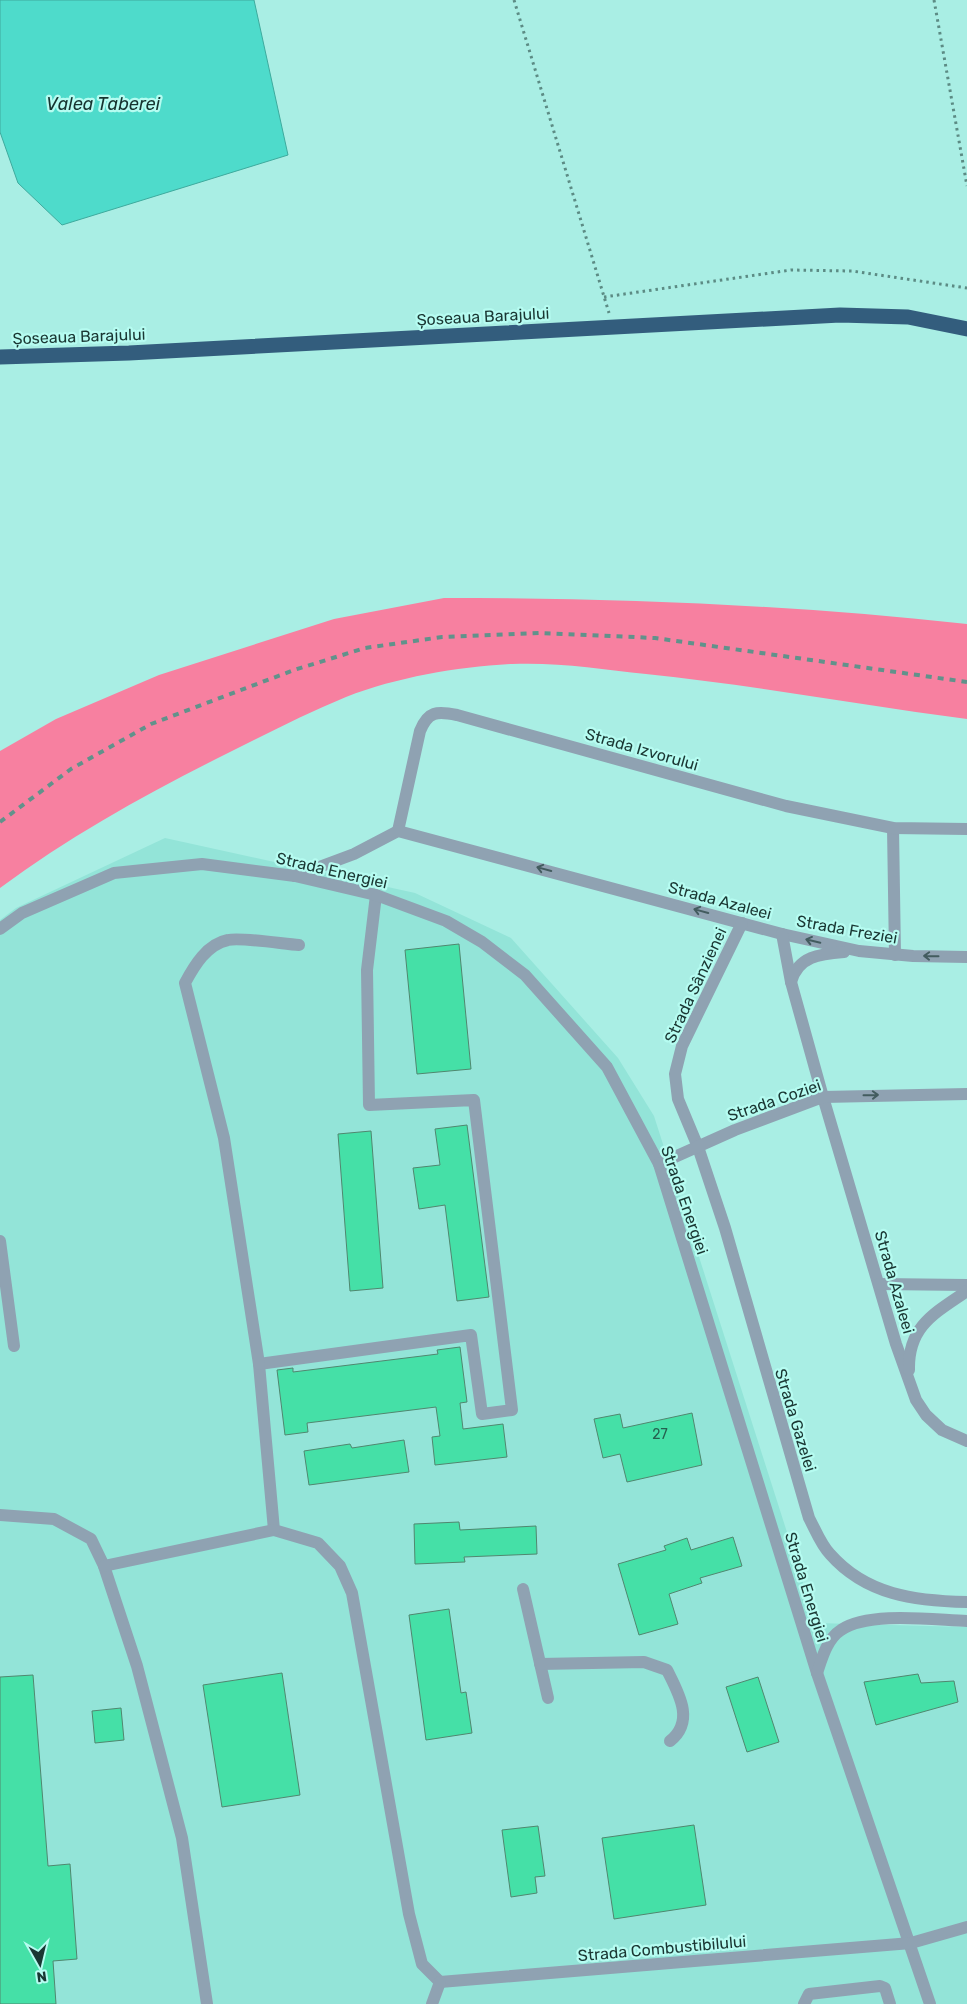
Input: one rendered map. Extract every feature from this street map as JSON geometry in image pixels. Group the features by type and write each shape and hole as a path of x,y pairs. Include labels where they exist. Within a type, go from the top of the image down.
{"highway":[{"name":"Șoseaua Barajului","path":"0,357 129,353 840,315 908,318 967,329"}],"street":[{"name":"Strada Izvorului","path":"398,831 420,731 425,718 434,713 457,715 786,806 893,828 967,829"},
{"path":"893,828 895,955"},
{"path":"295,876 354,854 398,831"},
{"name":"Strada Azaleei","path":"398,831 782,934 791,982 823,1097 896,1344 916,1400 926,1415 942,1430 967,1441"},
{"name":"Strada Energiei","path":"0,929 22,913 114,873 202,864 295,876 376,894 446,921 482,942 525,975 607,1067 659,1164 817,1673 911,1943 930,2004"},
{"path":"259,1364 471,1335 482,1414 512,1410 474,1100 369,1105 367,970 376,894"},
{"name":"Strada Sânzienei","path":"698,1147 678,1099 675,1074 677,1061 682,1046 742,923"},
{"name":"Strada Freziei","path":"782,934 859,951 895,955 967,957"},
{"path":"274,1530 259,1364 224,1138 185,983 194,965 204,954 228,940 299,945"},
{"path":"791,982 793,973 804,960 827,954 859,951"},
{"name":"Strada Coziei","path":"659,1164 823,1097 967,1094"},
{"name":"Strada Gazelei","path":"698,1147 725,1228 809,1518 828,1553 857,1579 889,1593 936,1601 967,1602"},
{"path":"0,1241 14,1346"},
{"path":"879,1284 967,1285"},
{"name":"Strada Azaleei","path":"909,1378 909,1356 912,1340 930,1317 967,1291"},
{"path":"0,1515 54,1519 91,1539 104,1566 137,1666 182,1838 207,2004"},
{"path":"104,1566 274,1530 318,1543 340,1566 352,1593 409,1914 422,1964 440,1982 432,2004"},
{"path":"523,1589 548,1698"},
{"path":"817,1673 827,1644 840,1630 859,1622 883,1619 967,1621"},
{"path":"540,1664 644,1662 668,1670 679,1695 684,1720 680,1733 670,1741"},
{"name":"Strada Combustibilului","path":"440,1982 911,1943 967,1927"},
{"path":"804,2004 809,1994 880,1986 885,1988 890,2004"}],"path":[{"path":"514,0 613,327"},
{"path":"934,0 967,186"},
{"path":"604,297 792,270 852,271 967,288"}],"shaded area":[{"path":"444,598 575,599 771,607 967,624 967,719 726,684 596,668 512,664 449,670 366,690 297,719 160,788 105,819 51,852 0,888 0,751 56,719 159,675 334,619"},
{"path":"165,838 415,893 511,938 618,1058 654,1116 816,1623 967,1627 967,2004 0,2004 0,920 16,908"}],"water":[{"name":"Valea Taberei","path":"0,0 254,0 288,155 62,225 18,183 0,132"}],"building":[{"path":"459,944 471,1069 417,1074 405,950"},
{"path":"467,1125 489,1297 457,1301 445,1205 419,1209 413,1168 440,1165 435,1129"},
{"path":"371,1131 383,1288 350,1291 338,1134"},
{"path":"460,1347 467,1402 460,1403 463,1429 503,1424 507,1457 435,1465 432,1437 440,1436 436,1407 307,1423 308,1432 285,1435 277,1370 293,1368 293,1372 438,1354 437,1350"},
{"path":"692,1413 702,1465 627,1482 620,1454 603,1458 594,1419 620,1414 623,1428"},
{"path":"404,1440 409,1472 309,1485 304,1451 350,1444 352,1448"},
{"path":"459,1522 460,1530 536,1526 537,1554 464,1557 465,1562 415,1564 414,1524"},
{"path":"733,1537 742,1566 700,1578 702,1583 669,1594 678,1624 639,1635 618,1564 666,1550 664,1546 687,1538 691,1550"},
{"path":"449,1609 461,1693 466,1692 472,1733 426,1740 409,1615"},
{"path":"282,1673 300,1795 222,1807 203,1685"},
{"path":"918,1674 921,1683 954,1681 958,1702 876,1725 864,1682"},
{"path":"33,1675 48,1866 70,1864 77,1959 53,1961 56,2004 0,2004 0,1677"},
{"path":"758,1677 779,1742 747,1752 726,1687"},
{"path":"121,1708 124,1740 95,1743 92,1711"},
{"path":"694,1825 706,1905 614,1919 602,1838"},
{"path":"538,1826 545,1876 535,1877 537,1893 511,1897 502,1830"}],"railway":[{"path":"0,822 71,769 151,724 294,670 365,648 442,637 540,633 655,638 967,682"}]}
